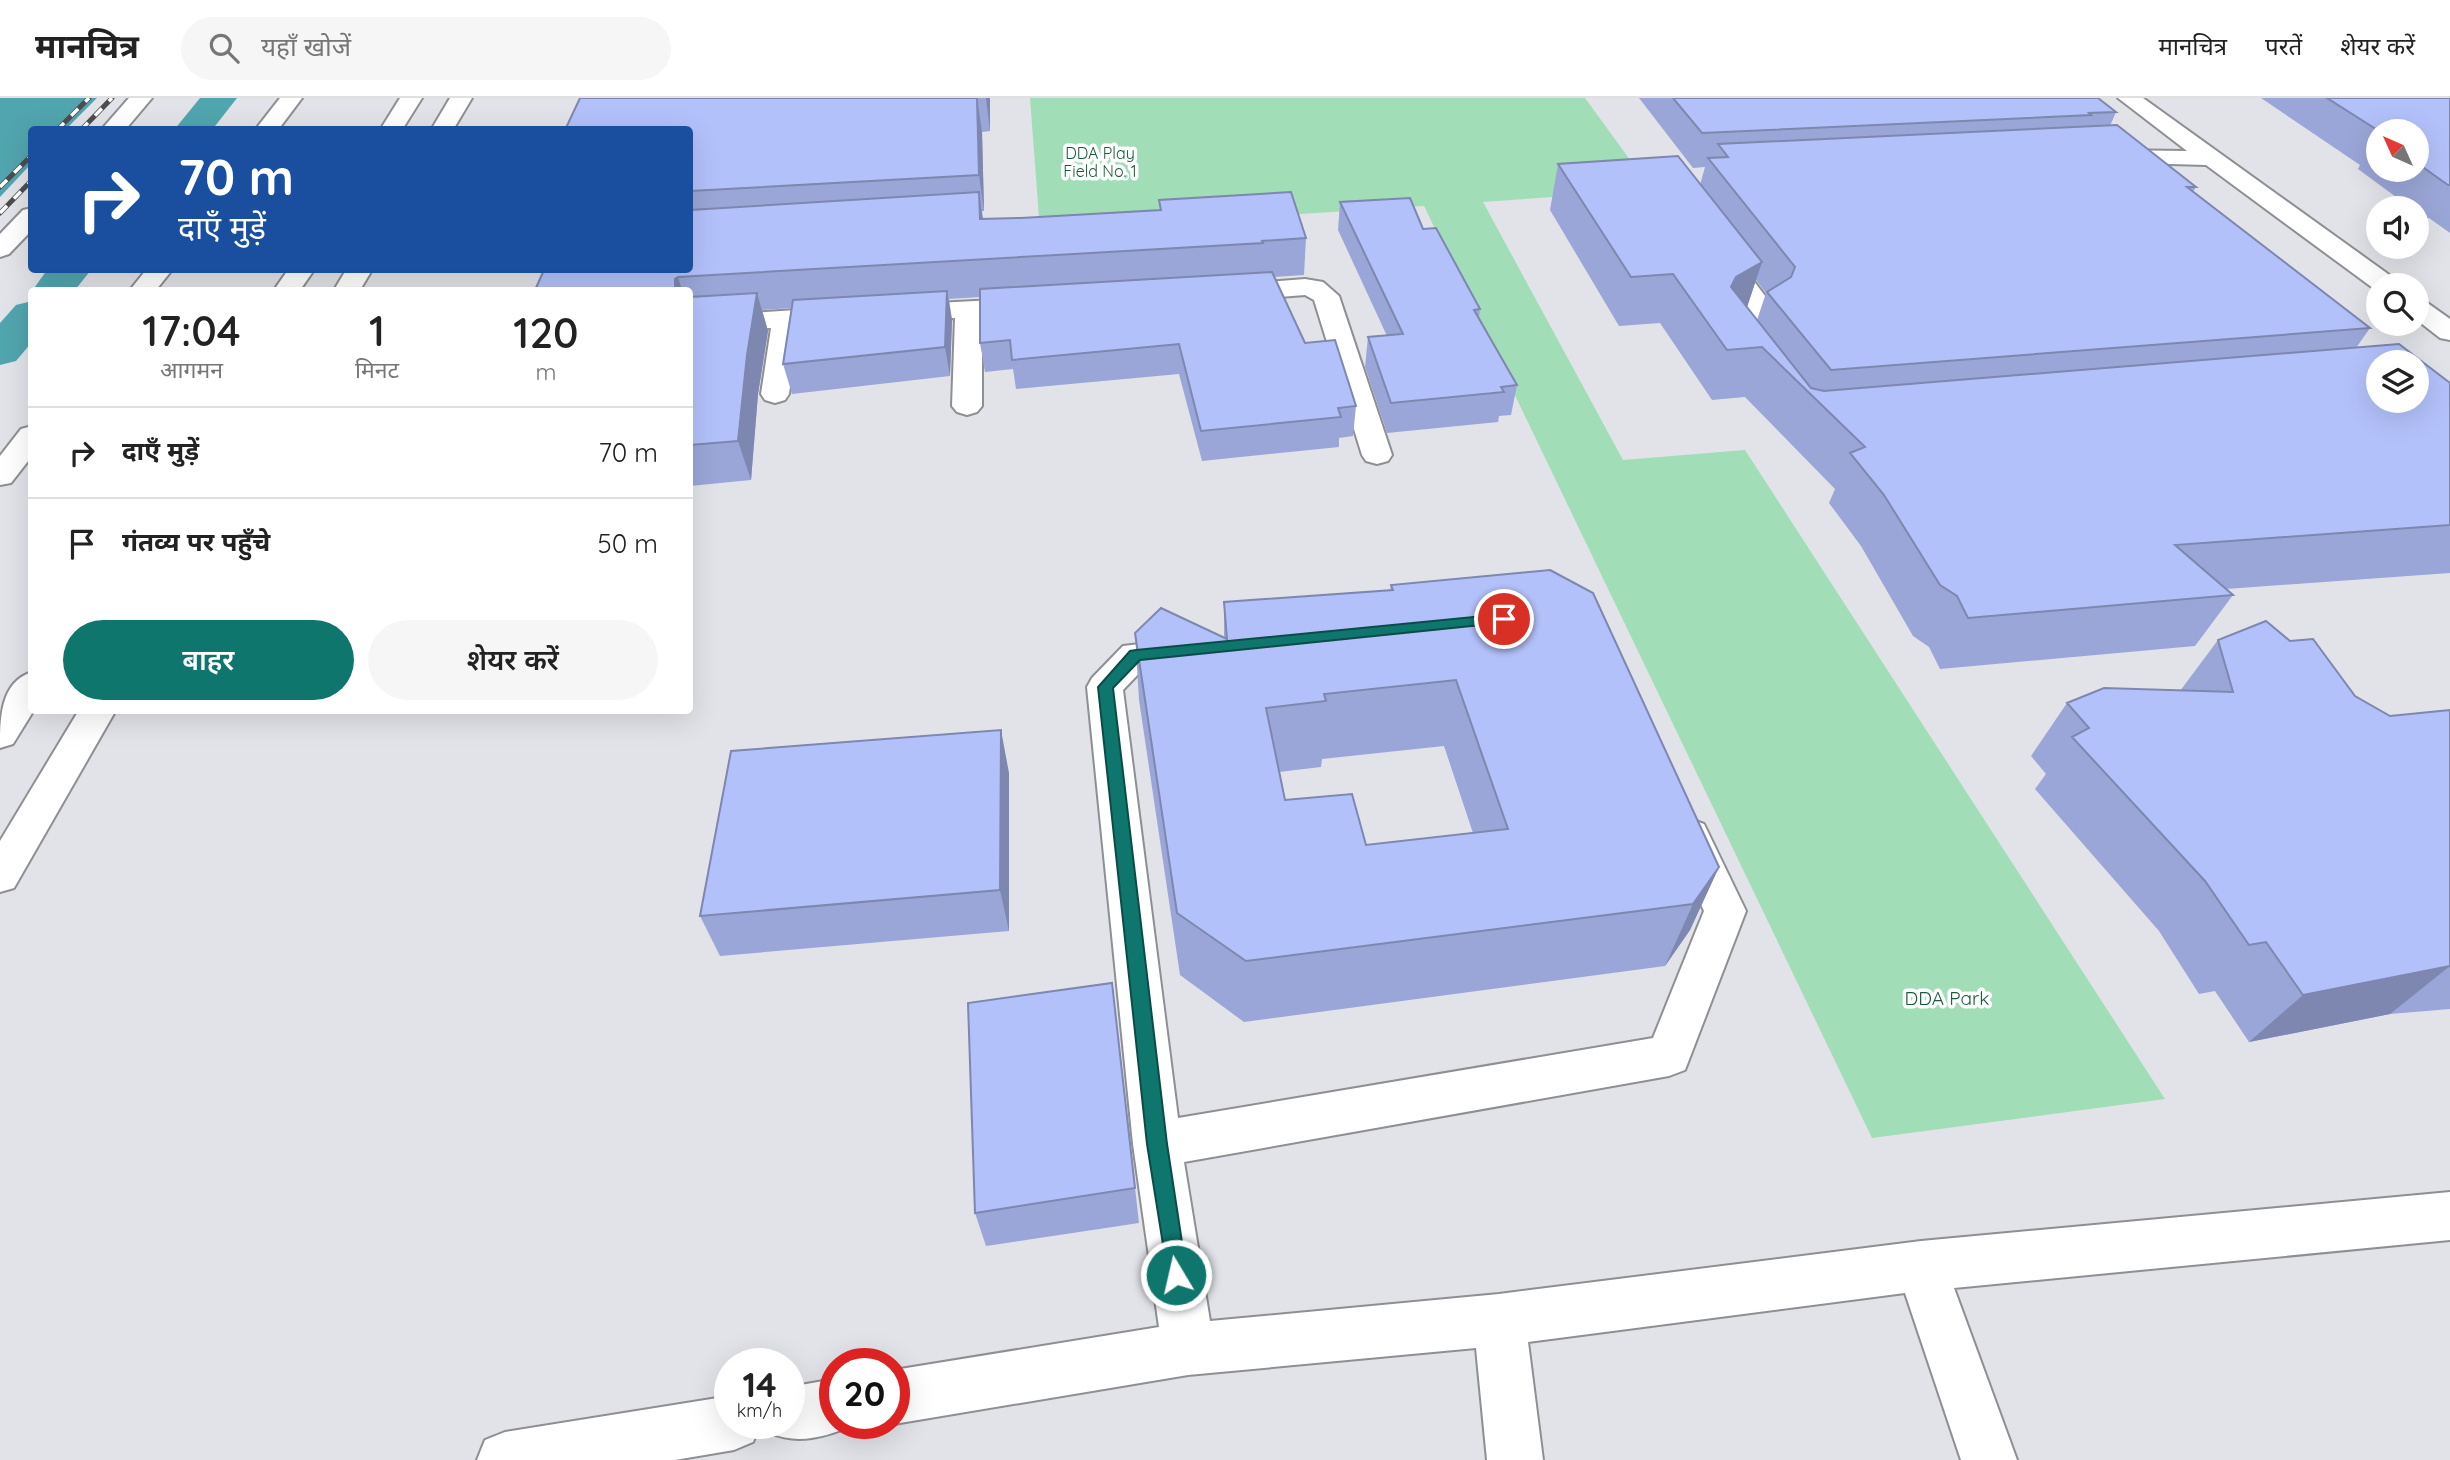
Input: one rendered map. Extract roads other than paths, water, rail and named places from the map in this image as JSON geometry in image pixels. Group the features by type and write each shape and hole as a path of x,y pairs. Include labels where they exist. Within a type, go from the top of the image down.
{"street":[{"path":"116,126 141,98"},
{"path":"269,126 291,98"},
{"path":"394,126 411,98"},
{"path":"444,126 461,98"},
{"path":"2129,98 2369,273"},
{"path":"2146,184 2101,158 2211,158"},
{"path":"0,249 28,219"},
{"path":"1706,235 1765,313 1732,334 1764,376"},
{"path":"145,287 156,273"},
{"path":"1200,295 1305,287 1314,288 1326,296 1377,455"},
{"path":"693,325 1052,305"},
{"path":"967,406 969,310"},
{"path":"2429,317 2450,332"},
{"path":"775,394 786,318"},
{"path":"0,476 28,440"},
{"path":"1188,1349 1157,1144 1105,687 1136,655 1231,646"},
{"path":"0,734 28,691"},
{"path":"0,876 96,714"},
{"path":"1157,1144 1669,1056 1725,911 1674,801"},
{"path":"910,1394 1188,1349 1499,1320 1921,1266 2450,1216"},
{"path":"1921,1266 1989,1460"},
{"path":"1499,1320 1514,1460"},
{"path":"505,1460 714,1426"}],"water":[{"path":"0,98 97,98 69,126 28,126 28,167 0,197"}],"waterway":[{"path":"195,126 219,98"},
{"path":"55,287 67,273"},
{"path":"0,351 28,319"}],"railway":[{"path":"61,126 89,98"},
{"path":"85,126 112,98"},
{"path":"0,187 28,159"},
{"path":"0,213 28,184"}],"park label":[{"name":"DDA Play Field No. 1","path":"1100,162"},
{"name":"DDA Park","path":"1947,998"}]}
